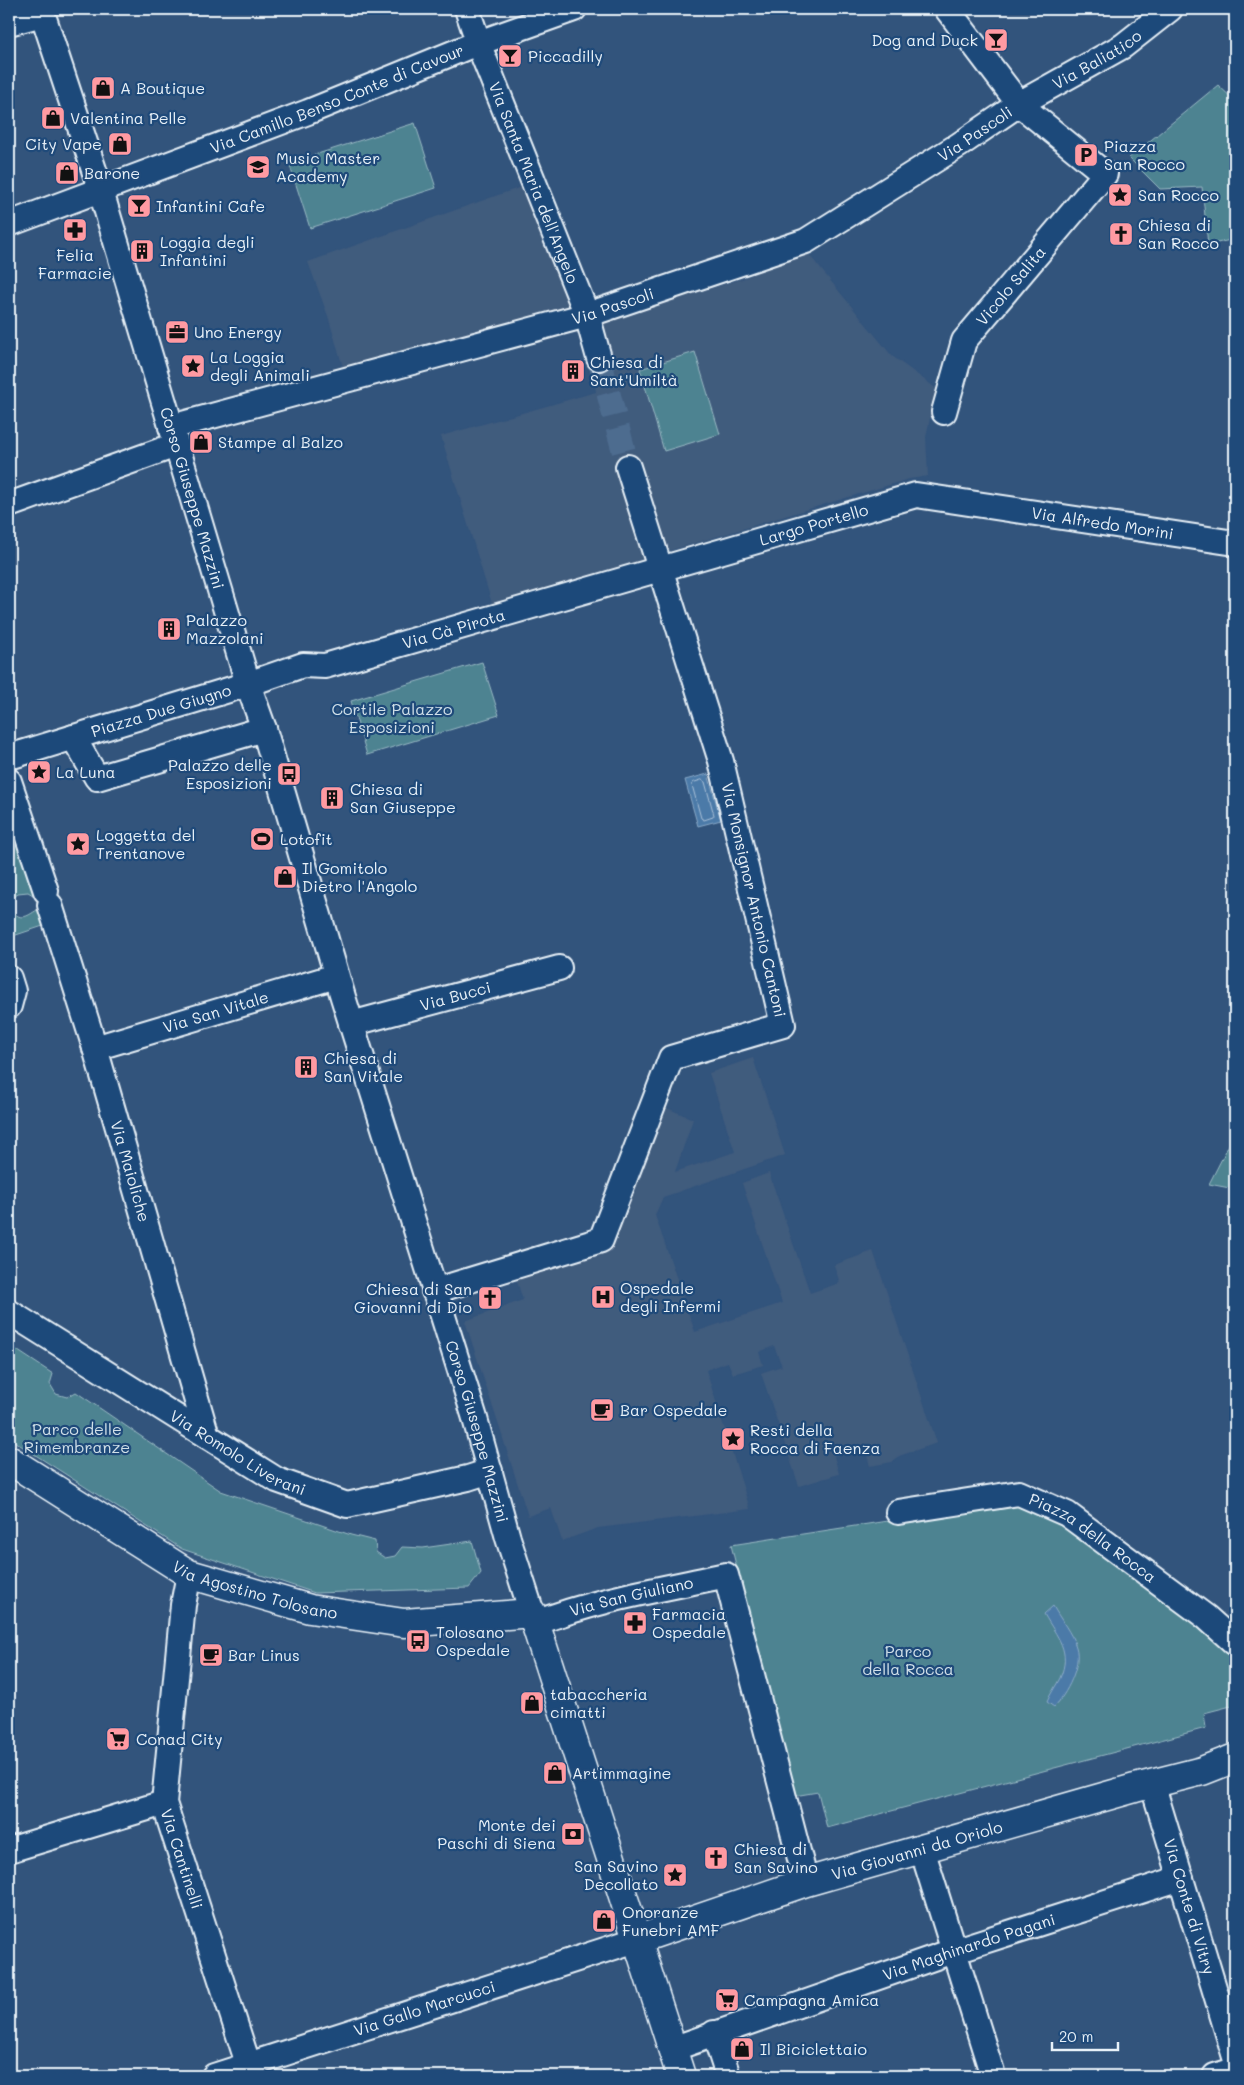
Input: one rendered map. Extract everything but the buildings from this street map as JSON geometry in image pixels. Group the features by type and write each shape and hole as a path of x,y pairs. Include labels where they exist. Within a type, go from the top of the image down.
{"main road":[{"name":"Via Agostino Tolosano","path":"9,1460 189,1574 310,1609 404,1623 534,1618"},
{"name":"Corso Giuseppe Mazzini","path":"534,1618 681,2076"},
{"name":"Via Giovanni da Oriolo","path":"636,1940 806,1882 1152,1783 1202,1771 1235,1758"},
{"name":"Via Giovanni da Oriolo","path":"1202,1771 1235,1768"}],"street":[{"name":"Via Santa Maria dell'Angelo","path":"467,9 478,43 586,315 599,358"},
{"name":"Via Camillo Benso Conte di Cavour","path":"9,224 100,188 308,112 478,43 574,9"},
{"path":"946,9 1019,104"},
{"name":"Via Baliatico","path":"1019,104 1123,46 1170,9"},
{"path":"9,23 42,11"},
{"name":"Corso Giuseppe Mazzini","path":"42,11 100,188 248,684 264,729 336,976 534,1618"},
{"name":"Vicolo Salita","path":"944,412 964,341 1105,174 1019,104"},
{"name":"Via Pascoli","path":"9,505 174,436 586,315 806,241 959,145 1019,104"},
{"path":"628,467 659,568"},
{"name":"Largo Portello","path":"659,568 916,495 970,502"},
{"name":"Via Alfredo Morini","path":"970,502 1235,543"},
{"name":"Via Cà Pirota","path":"248,684 303,665 325,666 659,568"},
{"name":"Via Monsignor Antonio Cantoni","path":"434,1291 601,1240 670,1058 783,1025 721,762 659,568"},
{"name":"Piazza Due Giugno","path":"9,757 248,684"},
{"name":"Piazza Due Giugno","path":"73,737 97,778 264,729"},
{"name":"Via Maioliche","path":"9,781 95,1048 208,1436"},
{"name":"Via Bucci","path":"351,1024 559,968"},
{"name":"Via San Vitale","path":"95,1048 336,976"},
{"path":"9,978 13,991 9,1006"},
{"name":"Via Romolo Liverani","path":"9,1312 277,1480 347,1505 468,1478 490,1471"},
{"name":"Piazza della Rocca","path":"898,1512 1019,1494 1066,1514 1088,1529 1206,1617 1235,1643"},
{"name":"Via Cantinelli","path":"189,1574 183,1605 164,1803 250,2071"},
{"name":"Via San Giuliano","path":"534,1618 726,1575 806,1882"},
{"name":"Via Conte di Vitry","path":"1152,1783 1235,2057"},
{"path":"9,1850 164,1803"},
{"path":"922,1849 994,2076"},
{"name":"Via Maghinardo Pagani","path":"672,2049 953,1951 1181,1878"},
{"name":"Via Gallo Marcucci","path":"214,2076 250,2071 636,1940"},
{"path":"714,2033 728,2076"},
{"path":"1214,2076 1235,2070"}],"shaded area":[{"path":"527,185 550,237 570,309 345,374 328,316 308,262"},
{"path":"806,251 892,356 941,392 930,418 926,437 928,476 909,479 662,553 648,563 494,610 441,436 596,392 591,362 597,322 742,279"},
{"name":"Ospedale degli Infermi","path":"753,1058 785,1155 663,1197 655,1215 695,1332 782,1303 742,1183 769,1173 810,1293 840,1283 834,1265 873,1251 937,1443 899,1456 892,1462 870,1466 865,1449 834,1456 839,1474 799,1486 761,1373 782,1366 774,1346 759,1352 763,1365 733,1374 728,1362 706,1370 750,1509 598,1528 562,1541 551,1508 528,1516 465,1321 523,1300 515,1275 607,1243 662,1106 693,1119 675,1172 735,1152 709,1073"}],"green space":[{"path":"1218,85 1235,101 1235,239 1208,245 1202,187 1160,189 1129,158"},
{"path":"415,123 436,188 310,228 289,163"},
{"path":"695,352 720,434 664,451 640,369"},
{"name":"Cortile Palazzo Esposizioni","path":"482,662 499,715 367,755 351,701"},
{"path":"9,803 40,893 33,895 28,892 18,893 11,902 12,911 20,917 24,917 44,907 49,924 13,936 9,922"},
{"path":"1235,1133 1235,1189 1209,1184"},
{"name":"Parco delle Rimembranze","path":"9,1345 53,1374 50,1384 56,1394 67,1397 76,1392 221,1491 351,1535 375,1541 376,1552 385,1558 395,1556 402,1547 423,1548 472,1541 481,1573 469,1588 315,1593 182,1549 9,1438"},
{"name":"Parco della Rocca","path":"1018,1501 1060,1522 1235,1653 1235,1705 1204,1713 1206,1728 827,1828 818,1792 794,1796 731,1545"}],"water":[{"path":"708,774 721,820 698,826 685,780"},
{"path":"1053,1606 1072,1637 1077,1654 1077,1662 1072,1679 1059,1702 1054,1707 1047,1702 1060,1678 1064,1652 1058,1637 1044,1614"}],"tunnel":[{"path":"599,358 628,467"}],"place":[{"name":"Dog and Duck","path":"996,40"},
{"name":"Piccadilly","path":"510,56"},
{"name":"A Boutique","path":"103,88"},
{"name":"Valentina Pelle","path":"53,118"},
{"name":"City Vape","path":"120,144"},
{"name":"Piazza San Rocco","path":"1086,155"},
{"name":"Music Master Academy","path":"258,167"},
{"name":"Barone","path":"67,173"},
{"name":"San Rocco","path":"1120,195"},
{"name":"Infantini Cafe","path":"139,206"},
{"name":"Felia Farmacie","path":"75,230"},
{"name":"Chiesa di San Rocco","path":"1121,234"},
{"name":"Loggia degli Infantini","path":"142,251"},
{"name":"Uno Energy","path":"177,332"},
{"name":"La Loggia degli Animali","path":"193,366"},
{"name":"Chiesa di Sant'Umiltà","path":"573,371"},
{"name":"Stampe al Balzo","path":"201,442"},
{"name":"Palazzo Mazzolani","path":"169,629"},
{"name":"La Luna","path":"39,772"},
{"name":"Palazzo delle Esposizioni","path":"289,774"},
{"name":"Chiesa di San Giuseppe","path":"332,798"},
{"name":"Lotofit","path":"262,839"},
{"name":"Loggetta del Trentanove","path":"78,844"},
{"name":"Il Gomitolo Dietro l'Angolo","path":"285,877"},
{"name":"Chiesa di San Vitale","path":"306,1067"},
{"name":"Ospedale degli Infermi","path":"603,1297"},
{"name":"Chiesa di San Giovanni di Dio","path":"490,1298"},
{"name":"Bar Ospedale","path":"602,1410"},
{"name":"Resti della Rocca di Faenza","path":"733,1439"},
{"name":"Farmacia Ospedale","path":"635,1623"},
{"name":"Tolosano Ospedale","path":"418,1641"},
{"name":"Bar Linus","path":"211,1655"},
{"name":"tabaccheria cimatti","path":"532,1703"},
{"name":"Conad City","path":"118,1739"},
{"name":"Artimmagine","path":"555,1773"},
{"name":"Monte dei Paschi di Siena","path":"573,1834"},
{"name":"Chiesa di San Savino","path":"716,1858"},
{"name":"San Savino Decollato","path":"675,1875"},
{"name":"Onoranze Funebri AMF","path":"604,1921"},
{"name":"Campagna Amica","path":"727,2000"},
{"name":"Il Biciclettaio","path":"742,2049"}]}
